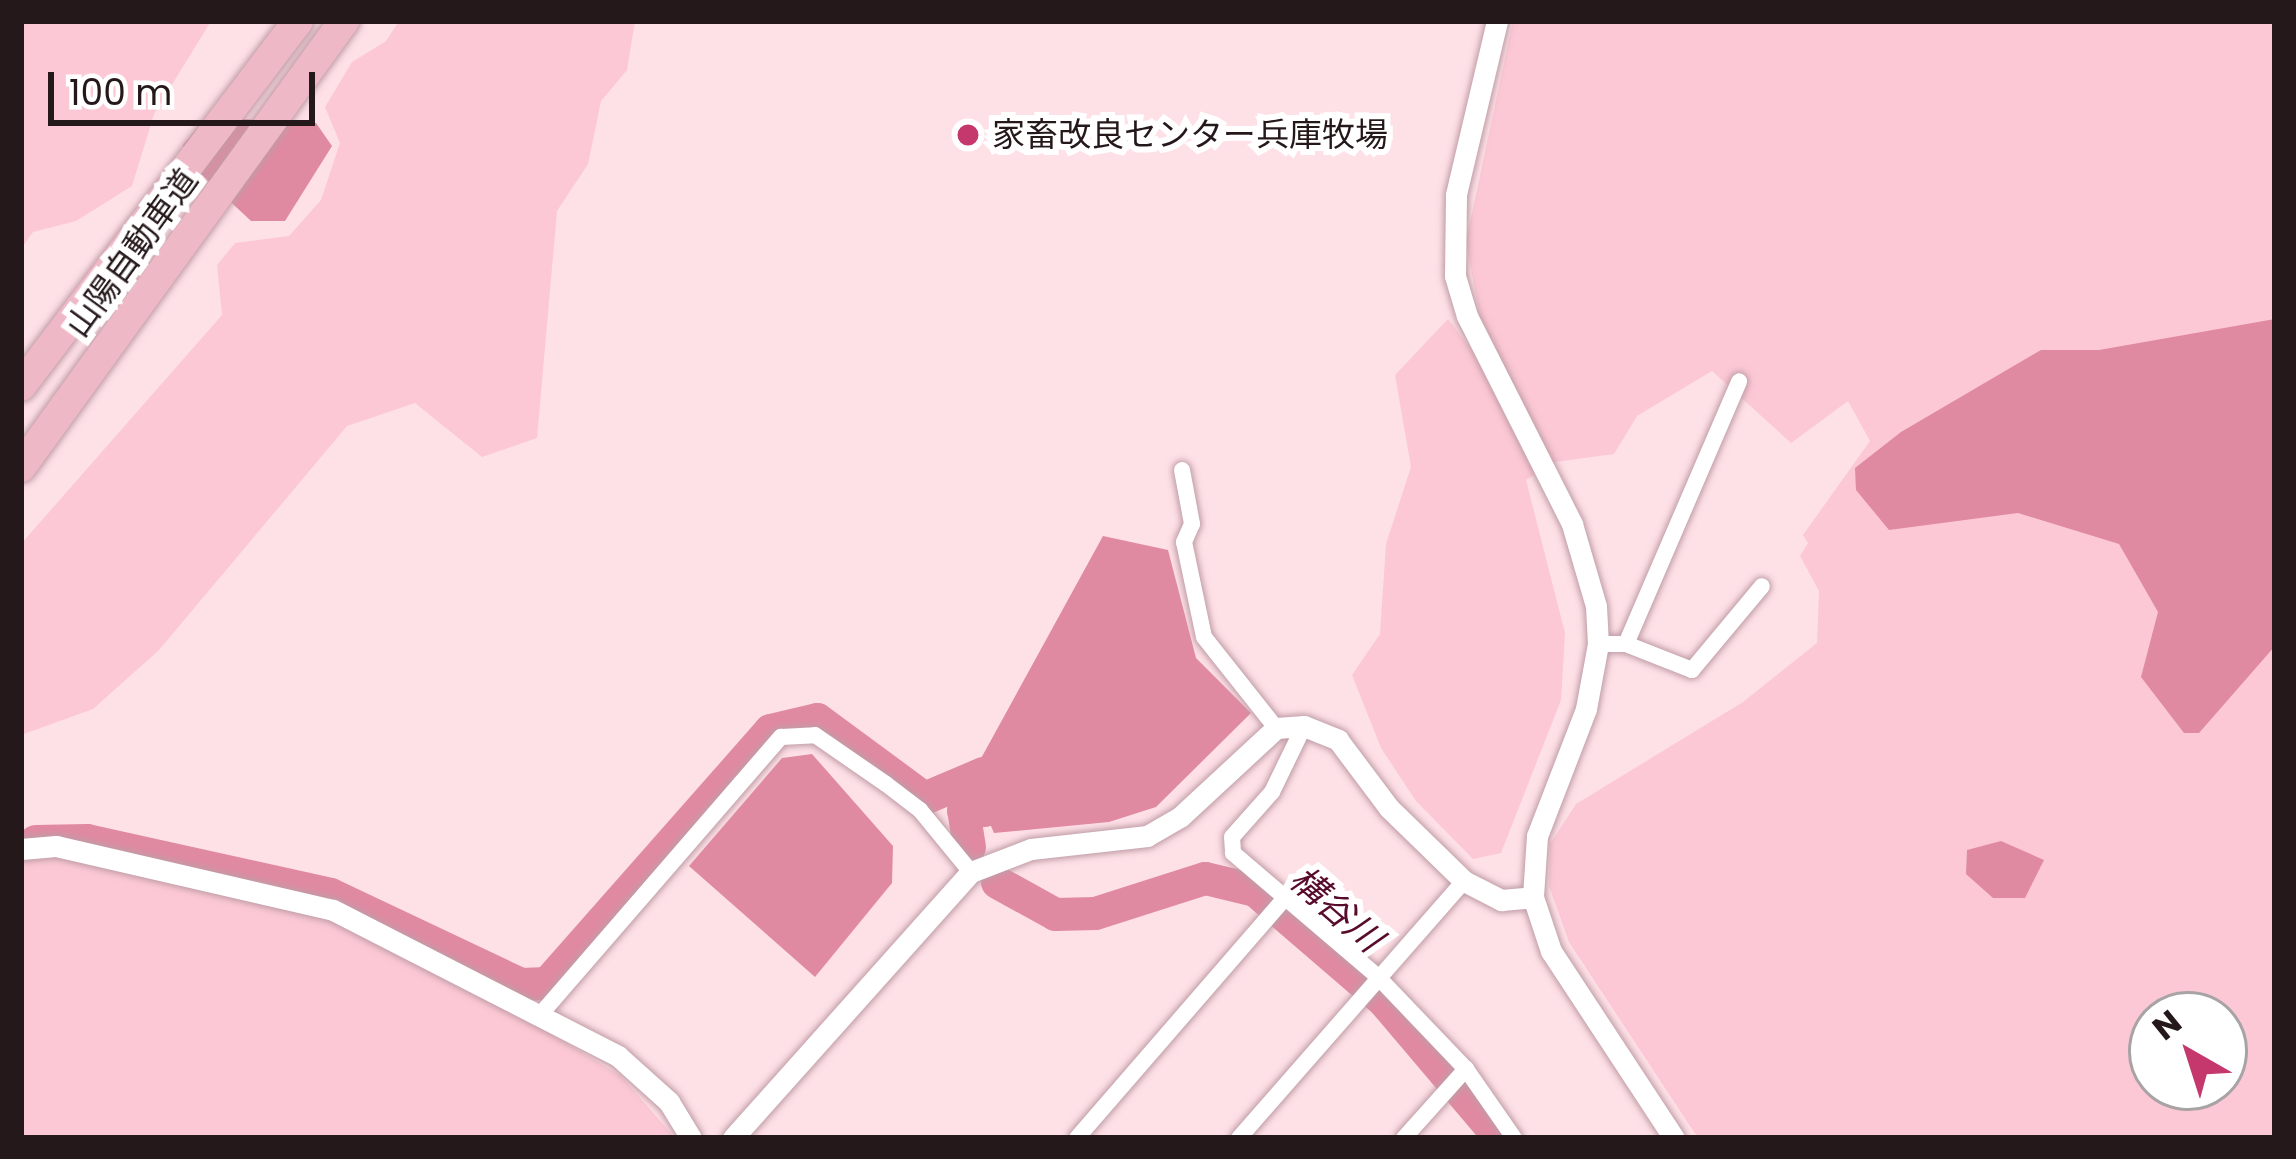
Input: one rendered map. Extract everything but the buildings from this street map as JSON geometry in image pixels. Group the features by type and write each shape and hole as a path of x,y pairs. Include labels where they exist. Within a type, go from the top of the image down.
{"highway":[{"name":"山陽自動車道","path":"21,386 298,21"},
{"name":"山陽自動車道","path":"21,467 344,21"}],"street":[{"path":"1497,21 1456,195 1455,276 1467,316 1586,561 1598,644 1586,709 1537,836 1533,897 1576,994 1674,1138"},
{"path":"1626,644 1739,381"},
{"path":"1182,470 1192,524 1184,542 1204,637 1276,728"},
{"path":"1598,644 1626,644 1692,670 1762,586"},
{"path":"733,1138 971,872 1031,849 1147,836 1180,817 1276,728 1304,726 1338,740 1389,808 1464,881 1501,900 1533,897"},
{"path":"1304,726 1272,793 1232,837 1233,853 1278,906 1371,984 1514,1138"},
{"path":"540,1015 781,737 815,735 833,747 920,809 971,872"},
{"path":"21,849 56,846 333,910 540,1015 646,1078 691,1138"},
{"path":"1239,1138 1464,881"},
{"path":"1077,1138 1278,906"},
{"path":"1404,1138 1459,1076"}],"shaded area":[{"path":"21,21 211,21 154,114 132,186 76,221 33,232 21,249"},
{"path":"399,21 635,21 627,70 601,101 588,164 557,211 537,438 482,457 415,403 347,426 159,650 93,709 21,735 21,544 222,315 217,265 235,243 289,236 321,200 340,143 325,107 352,62 386,41"},
{"path":"1513,21 2275,21 2275,1138 1698,1138 1569,942 1549,886 1550,844 1576,804 1743,702 1817,643 1819,591 1800,556 1808,543 1803,535 1870,441 1848,401 1791,443 1712,371 1637,416 1614,454 1555,462 1526,480 1565,633 1561,700 1501,853 1473,859 1416,801 1381,748 1352,675 1380,634 1386,544 1411,467 1395,375 1448,319 1474,353 1481,324 1466,241"},
{"path":"242,119 316,123 332,146 285,221 251,221 187,161 183,145 199,126"},
{"path":"2275,319 2275,646 2199,733 2184,733 2141,677 2158,612 2119,544 2018,513 1889,530 1856,490 1855,468 1901,432 2041,350 2099,350"},
{"path":"1103,536 1168,550 1196,658 1251,713 1156,807 1109,822 994,833 977,794 986,786 979,762"},
{"path":"812,754 893,846 892,883 815,977 689,866 782,758"},
{"path":"2001,841 2044,860 2025,898 1993,898 1966,874 1967,850"},
{"path":"21,843 319,915 486,995 621,1076 675,1138 21,1138"}],"waterway":[{"path":"35,841 87,840 330,894 520,984 547,983 770,730 817,719 924,798 983,773"},
{"name":"構谷川","path":"969,847 963,810 984,810"},
{"name":"構谷川","path":"997,882 1055,914 1095,913 1205,878 1255,890 1383,1000 1500,1138"}],"place":[{"name":"家畜改良センター兵庫牧場","path":"968,135"}]}
